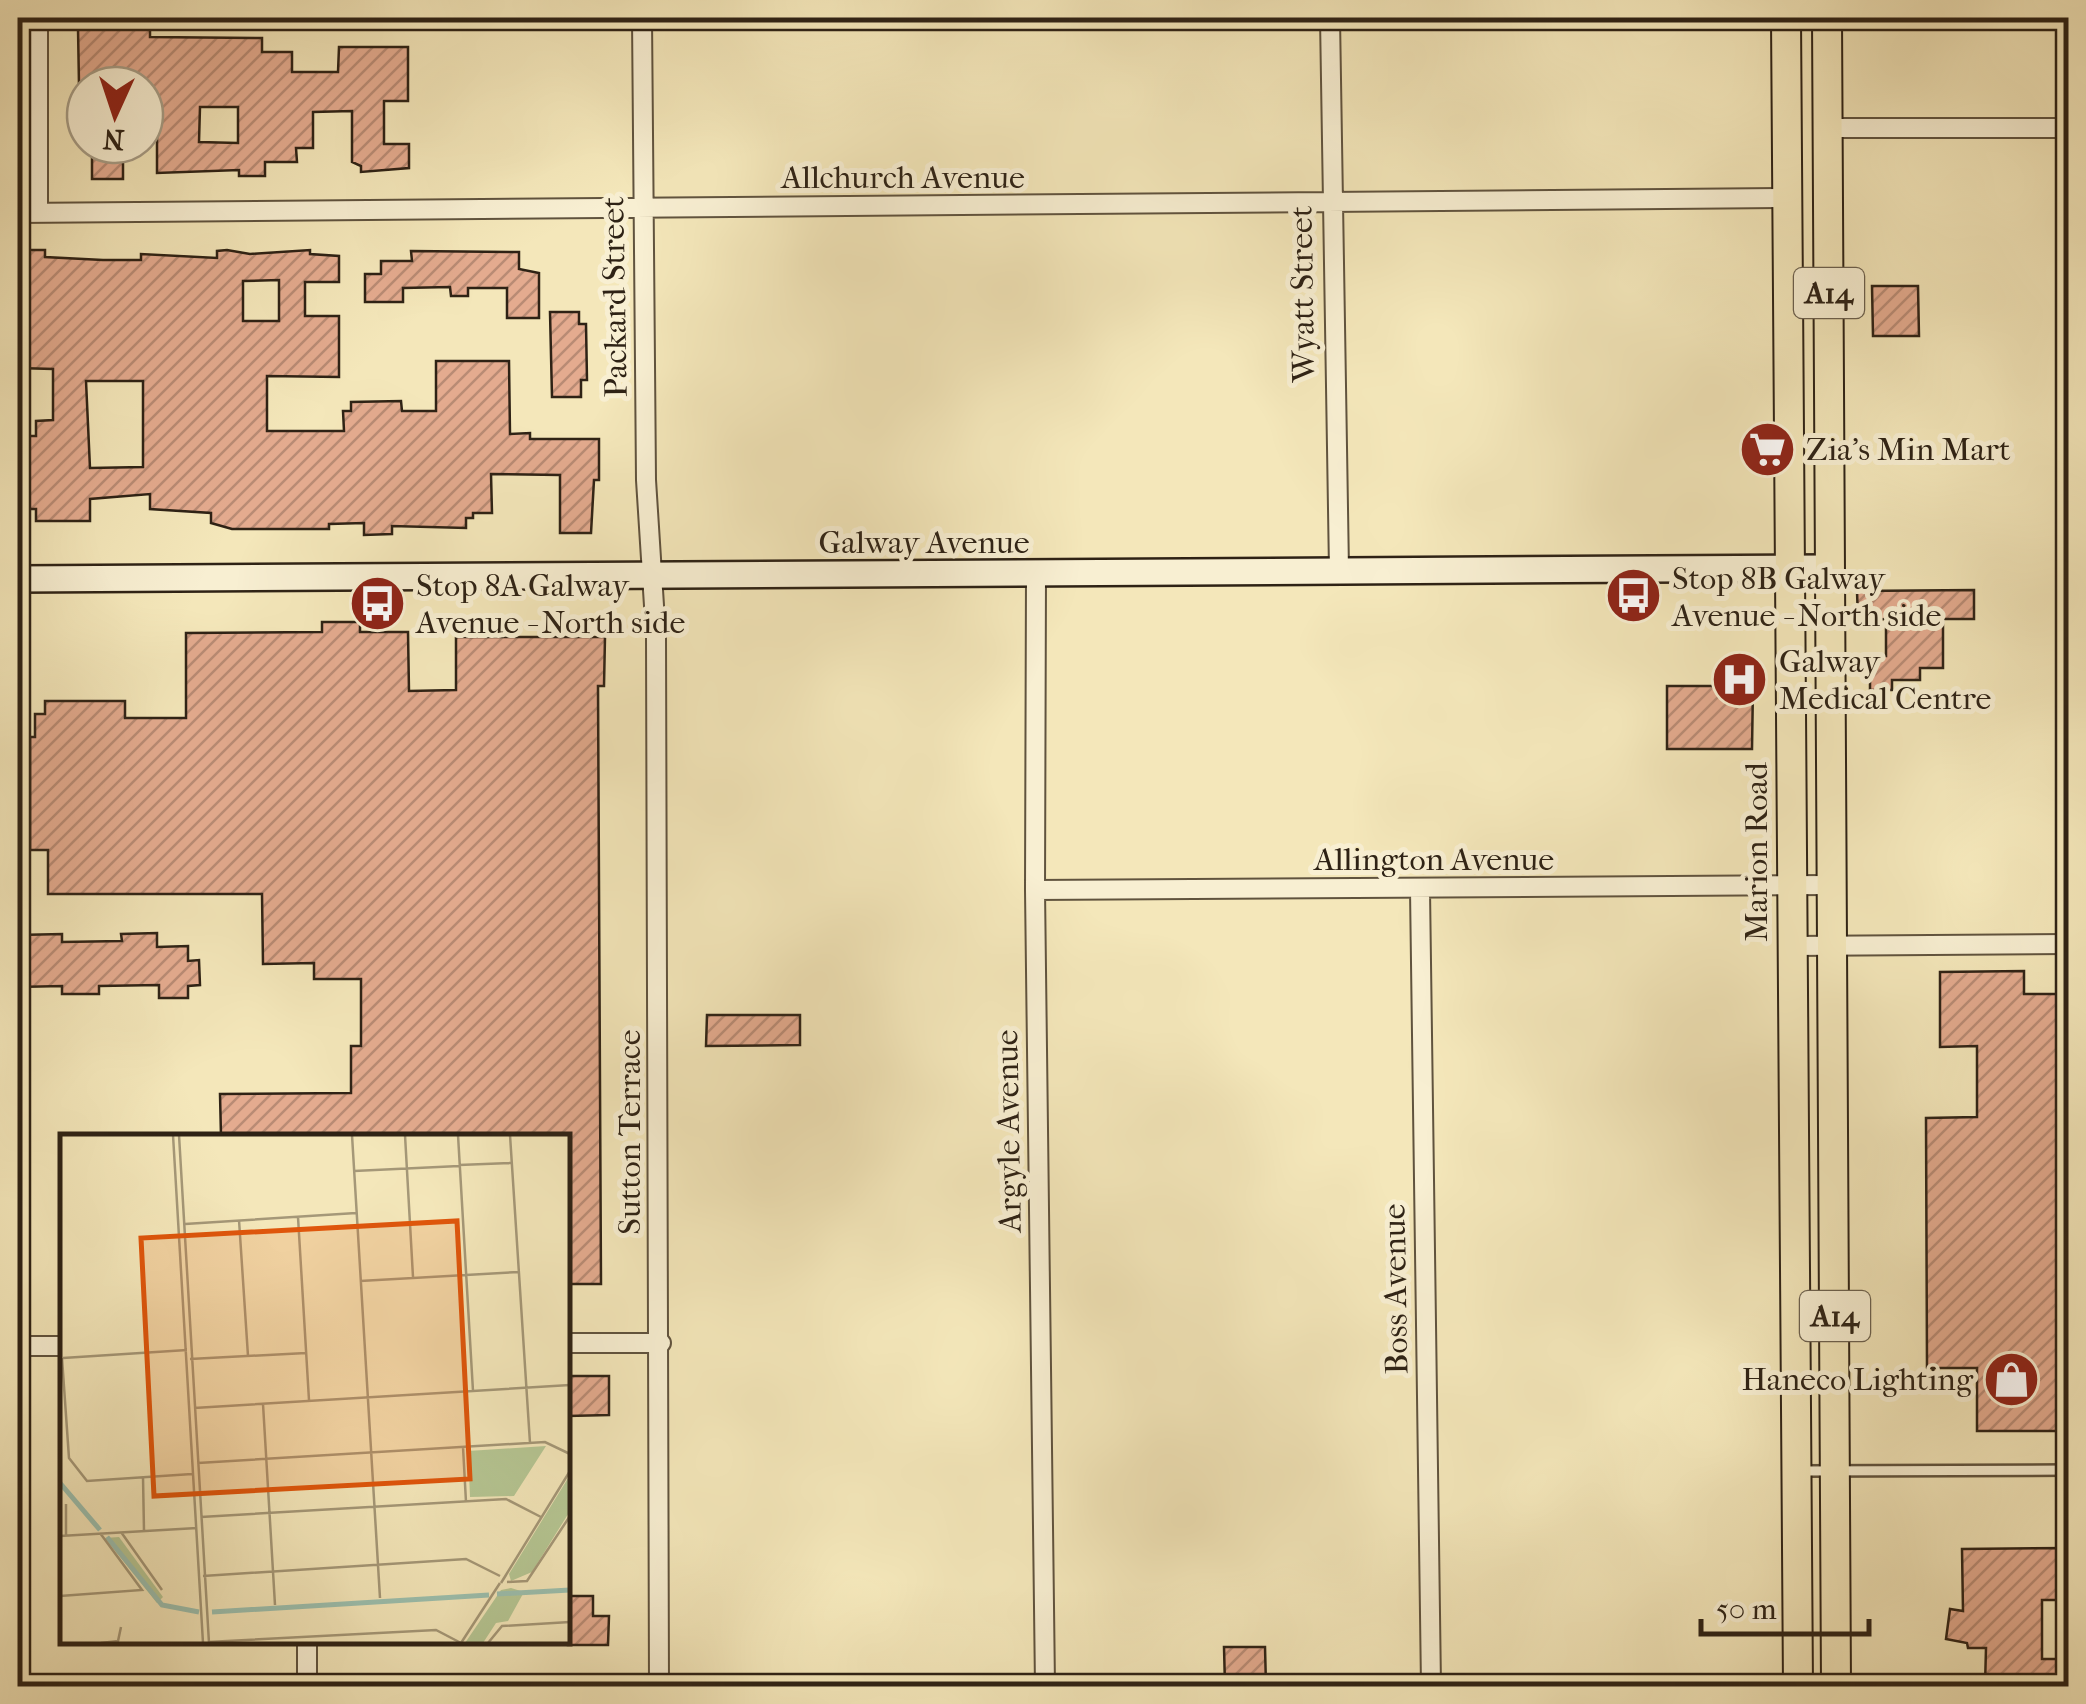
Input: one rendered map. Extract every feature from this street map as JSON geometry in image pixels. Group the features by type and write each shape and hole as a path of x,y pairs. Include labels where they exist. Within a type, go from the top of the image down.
{"main road":[{"name":"Marion Road","path":"1786,18 1798,1686"},
{"name":"A14","path":"1827,18 1836,1686"}],"street":[{"path":"38,18 38,212"},
{"name":"Packard Street","path":"642,18 651,576"},
{"name":"Wyatt Street","path":"1330,18 1330,203 1339,570"},
{"path":"1827,128 2068,128"},
{"name":"Allchurch Avenue","path":"18,213 1789,198"},
{"name":"Galway Avenue","path":"18,579 1830,568"},
{"name":"Argyle Avenue","path":"1036,574 1035,890 1046,1686"},
{"name":"Sutton Terrace","path":"651,576 656,637 659,1686"},
{"name":"Allington Avenue","path":"1035,890 1833,886"},
{"name":"Boss Avenue","path":"1420,890 1430,1686"},
{"path":"1792,946 2068,944"},
{"path":"570,1343 661,1343"},
{"path":"18,1346 60,1346"},
{"path":"308,1644 308,1686"}],"lane":[{"path":"1796,1471 2068,1470"}],"building":[{"path":"150,26 150,37 262,38 262,52 292,52 292,72 338,72 339,47 408,47 408,101 384,101 384,144 409,144 409,168 361,172 361,166 352,162 352,111 313,112 313,148 296,148 297,162 265,162 265,176 239,176 239,170 157,173 157,165 165,165 165,65 79,65 78,28","holes":["200,107 238,107 238,143 199,142"]},
{"path":"92,165 123,165 123,179 92,179"},
{"path":"18,250 45,250 45,257 103,260 141,260 141,254 217,258 217,251 227,250 250,254 310,250 310,254 339,256 339,282 305,282 305,316 339,316 339,377 267,376 267,431 344,431 343,411 351,411 351,402 401,401 402,411 436,411 436,361 509,361 510,434 530,433 530,439 599,439 599,480 594,480 591,533 560,533 560,475 491,474 492,513 473,513 473,518 466,518 466,528 392,526 392,534 364,535 364,523 329,524 329,529 232,529 211,523 211,513 150,509 150,494 90,499 90,521 36,521 36,509 18,509 21,436 36,436 36,421 53,420 53,369 18,368","holes":["279,280 279,321 243,321 243,281","86,381 143,381 143,467 90,468"]},
{"path":"411,251 519,252 519,269 539,273 539,318 507,318 507,288 468,288 468,296 451,296 450,287 403,288 403,302 365,302 365,274 381,274 381,261 412,261"},
{"path":"1872,286 1918,286 1919,336 1873,336"},
{"path":"550,312 579,312 579,324 586,324 587,380 581,380 581,397 552,397"},
{"path":"1974,590 1974,619 1943,619 1943,668 1920,668 1920,680 1892,680 1892,690 1870,690 1870,656 1886,656 1886,619 1858,620 1857,591"},
{"path":"322,622 360,622 360,632 408,632 409,691 456,690 456,637 605,637 604,686 598,686 601,1284 570,1284 570,1134 221,1134 220,1094 351,1093 351,1046 361,1046 361,979 314,979 314,963 263,964 262,894 48,894 48,850 30,850 30,737 35,737 35,714 45,714 45,701 125,701 125,718 186,718 186,633 322,632"},
{"path":"1667,686 1753,686 1752,749 1667,749"},
{"path":"157,933 157,947 188,946 188,961 199,960 200,985 188,986 188,998 159,998 159,985 99,986 99,994 62,994 62,986 18,987 18,935 62,934 62,942 122,941 121,934"},
{"path":"2024,971 2024,994 2068,994 2068,1431 1977,1431 1977,1368 1927,1368 1926,1118 1977,1117 1977,1046 1940,1047 1940,972"},
{"path":"707,1015 800,1015 800,1045 706,1046"},
{"path":"570,1376 609,1376 609,1415 570,1416"},
{"path":"2068,1548 2068,1600 2042,1600 2042,1659 2068,1659 2068,1686 1985,1686 1986,1648 1968,1648 1967,1643 1946,1639 1950,1609 1963,1611 1962,1549"},
{"path":"570,1596 593,1596 593,1616 609,1616 608,1645 568,1645"},
{"path":"1224,1647 1265,1647 1266,1686 1225,1686"}],"place":[{"name":"Zia's Min Mart","path":"1767,449"},
{"name":"Stop 8B Galway Avenue - North side","path":"1633,596"},
{"name":"Stop 8A Galway Avenue - North side","path":"377,603"},
{"name":"Galway Medical Centre","path":"1740,679"},
{"name":"Haneco Lighting","path":"2012,1379"}]}
